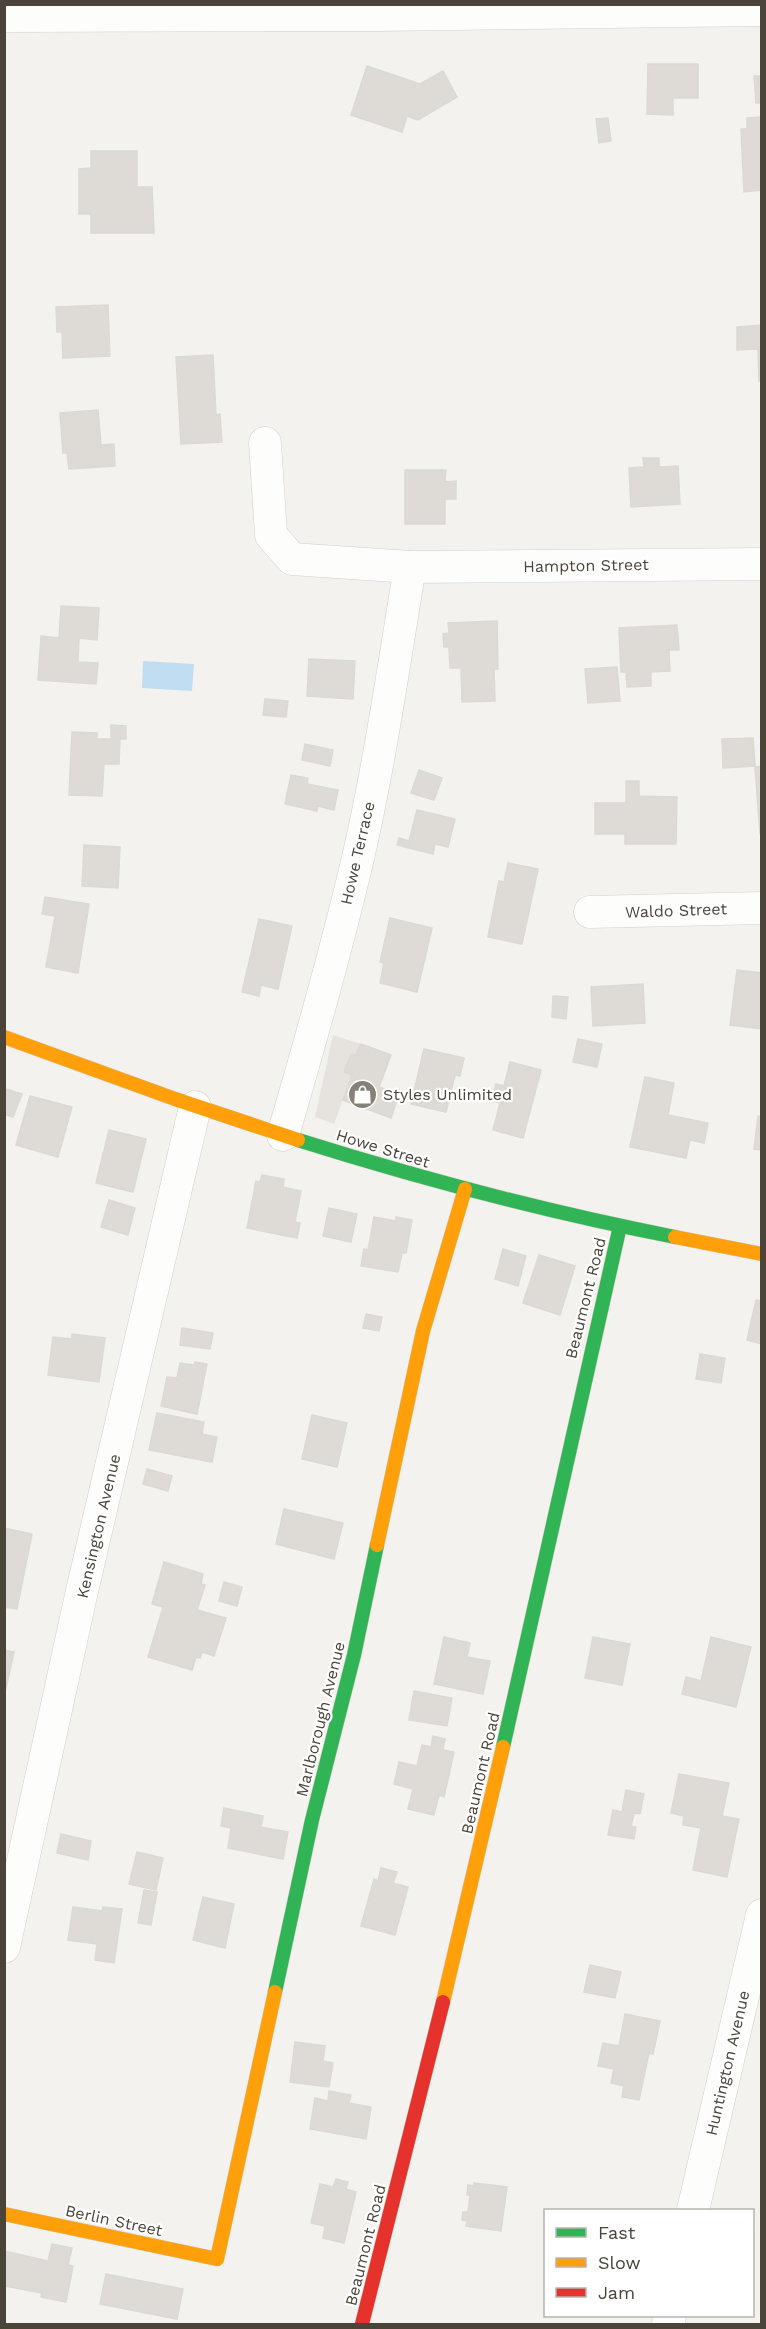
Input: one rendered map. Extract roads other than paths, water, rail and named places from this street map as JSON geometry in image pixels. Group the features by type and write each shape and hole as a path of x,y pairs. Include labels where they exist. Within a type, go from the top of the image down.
{"street":[{"path":"4,16 568,8 762,10"},
{"name":"Hampton Street","path":"266,443 271,535 292,559 410,567 762,564"},
{"name":"Howe Terrace","path":"283,1135 358,858 410,567"},
{"name":"Waldo Street","path":"590,912 762,908"},
{"name":"Howe Street","path":"4,1037 195,1107 465,1189 620,1227 762,1254"},
{"name":"Kensington Avenue","path":"4,1947 85,1580 195,1107"},
{"name":"Marlborough Avenue","path":"217,2259 312,1820 354,1655 423,1331 465,1189"},
{"name":"Beaumont Road","path":"362,2325 437,2032 511,1714 580,1390 620,1227"},
{"name":"Huntington Avenue","path":"693,2209 762,1915"},
{"name":"Berlin Street","path":"4,2214 217,2259"}],"water":[{"path":"143,661 194,664 192,691 142,688"}],"place":[{"name":"Styles Unlimited","path":"362,1094"}]}
